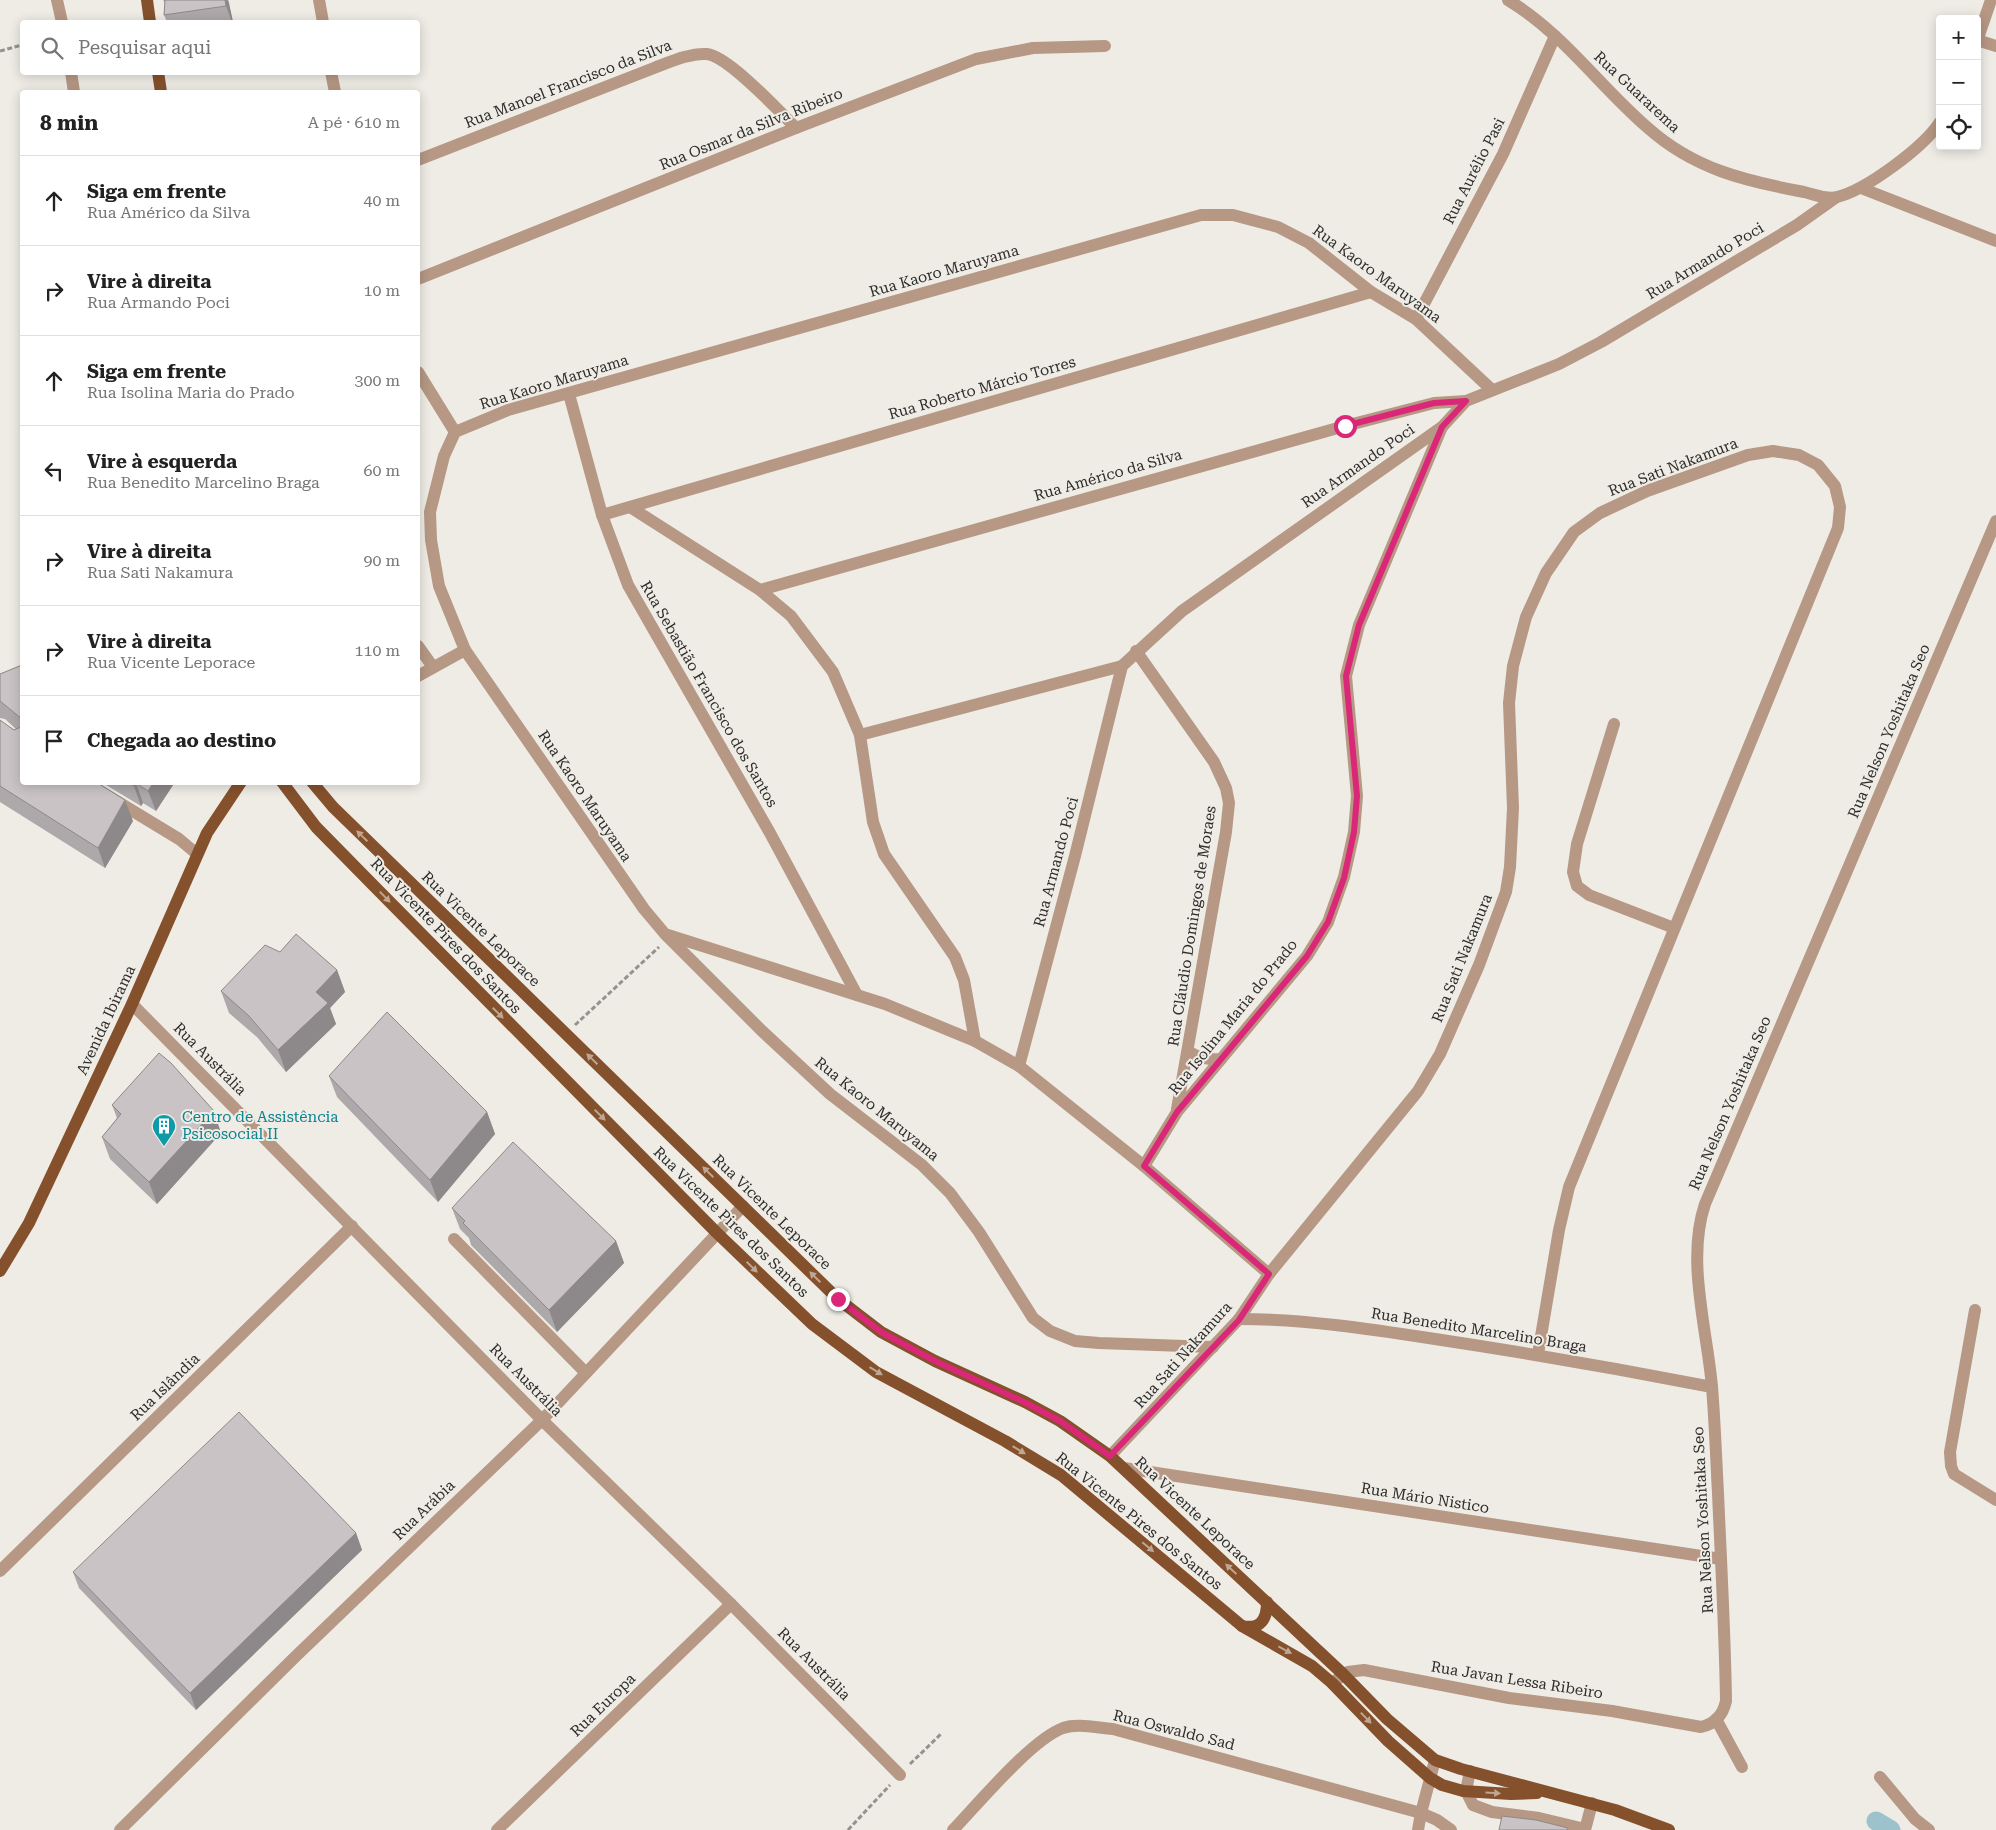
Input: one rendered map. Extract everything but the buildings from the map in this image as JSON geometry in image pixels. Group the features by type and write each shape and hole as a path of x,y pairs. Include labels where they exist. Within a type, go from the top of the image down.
{"main road":[{"path":"147,0 150,20"},
{"path":"158,75 161,90"},
{"name":"Avenida Ibirama","path":"0,1271 29,1223 132,1004 207,833 239,785"},
{"name":"Rua Vicente Pires dos Santos","path":"284,785 326,837 717,1233 812,1324 864,1364 1061,1475 1242,1626 1301,1658 1332,1683 1388,1741 1430,1778 1442,1785 1466,1791 1511,1794 1552,1793"},
{"name":"Rua Vicente Leporace","path":"314,785 333,808 838,1299 881,1332 935,1361 1024,1402 1060,1421 1110,1456 1343,1674 1387,1719 1435,1760"},
{"path":"1242,1626 1257,1627 1261,1624 1266,1616 1266,1602"},
{"path":"1435,1760 1592,1803 1669,1830"}],"street":[{"path":"57,0 62,20"},
{"path":"319,0 322,20"},
{"name":"Rua Guararema","path":"1508,0 1529,12 1556,36 1648,128 1680,152 1715,171 1738,178 1774,187 1835,198"},
{"path":"1981,29 1991,0"},
{"name":"Rua Aurélio Pasi","path":"1416,319 1503,154 1556,36"},
{"path":"1981,41 1996,46"},
{"name":"Rua Osmar da Silva Ribeiro","path":"420,278 796,128 976,59 1033,48 1105,46"},
{"name":"Rua Manoel Francisco da Silva","path":"420,159 654,68 685,57 708,54 724,60 796,128"},
{"path":"71,75 74,90"},
{"path":"332,75 335,90"},
{"path":"1835,198 1861,188 1905,157 1936,128"},
{"path":"1861,188 1996,241"},
{"name":"Rua Armando Poci","path":"1018,1066 1075,856 1122,666 1136,651 1158,634 1182,611 1442,427 1466,401 1559,364 1601,342 1796,225 1835,198"},
{"name":"Rua Kaoro Maruyama","path":"1213,1347 1099,1344 1076,1341 1050,1331 1033,1318 979,1232 950,1193 922,1165 830,1094 762,1031 667,936 624,881 465,650 439,586 431,540 430,512 438,476 444,456 455,432 508,410 1201,215 1232,215 1278,227 1309,243 1371,292 1416,319 1492,390"},
{"name":"Rua Roberto Márcio Torres","path":"602,515 1371,292"},
{"path":"420,375 455,432"},
{"name":"Rua Sebastião Francisco dos Santos","path":"569,394 602,515 628,584 770,833 857,995"},
{"name":"Rua Américo da Silva","path":"760,590 1345,426 1434,403 1466,401"},
{"name":"Rua Isolina Maria do Prado","path":"1144,1166 1177,1112 1307,956 1328,922 1344,878 1354,832 1357,796 1346,676 1359,625 1442,427"},
{"name":"Rua Sati Nakamura","path":"1110,1456 1239,1320 1269,1274 1418,1091 1440,1054 1496,922 1506,892 1510,867 1513,808 1509,703 1513,666 1526,617 1546,574 1574,532 1600,513 1647,491 1748,455 1773,451 1799,455 1818,465 1834,486 1840,507 1838,528 1569,1187 1559,1230 1538,1354"},
{"path":"630,507 760,590 791,616 828,664 860,735 873,822 884,854 955,957 964,980 975,1041"},
{"name":"Rua Nelson Yoshitaka Seo","path":"1716,1720 1722,1713 1726,1702 1721,1559 1712,1386 1700,1294 1697,1253 1698,1222 1996,521"},
{"path":"420,649 433,667"},
{"path":"420,675 465,650"},
{"name":"Rua Cláudio Domingos de Moraes","path":"1136,651 1214,762 1226,788 1229,803 1226,832 1177,1112"},
{"path":"860,735 1122,666"},
{"path":"1614,724 1578,844 1572,872 1577,886 1589,895 1674,928"},
{"path":"89,785 179,839 197,854"},
{"path":"667,936 905,1011 975,1041 1018,1066 1144,1166 1269,1274"},
{"name":"Rua Austrália","path":"132,1004 542,1420 731,1604 900,1775"},
{"path":"1188,1051 1198,1058 1209,1060 1221,1059"},
{"name":"Rua Arábia","path":"120,1830 302,1650 542,1420 743,1206"},
{"name":"Rua Islândia","path":"0,1571 352,1226"},
{"path":"454,1239 586,1373"},
{"path":"1975,1310 1950,1452 1951,1466 1954,1474 1996,1500"},
{"name":"Rua Benedito Marcelino Braga","path":"1239,1320 1282,1319 1327,1324 1538,1354 1712,1386"},
{"name":"Rua Mário Nistico","path":"1124,1468 1721,1559"},
{"name":"Rua Europa","path":"497,1830 731,1604"},
{"name":"Rua Javan Lessa Ribeiro","path":"1343,1674 1364,1670 1509,1698 1612,1711 1701,1727 1711,1725 1716,1720"},
{"path":"1332,1683 1343,1674"},
{"path":"1716,1720 1742,1767"},
{"name":"Rua Oswaldo Sad","path":"953,1830 1030,1750 1063,1728 1079,1726 1113,1729 1421,1813 1437,1820 1451,1830"},
{"path":"1418,1830 1435,1760"},
{"path":"1470,1771 1466,1791 1473,1805 1492,1812 1539,1818 1585,1830 1592,1803"},
{"path":"1880,1777 1915,1819 1929,1830"}],"path":[{"path":"0,51 20,46"},
{"path":"566,1034 667,936"}],"waterway":[{"path":"1876,1821 1891,1830"}],"place":[{"name":"Centro de Assistência Psicosocial II","path":"164,1147"}],"route":[{"path":"838,1299 881,1332 935,1361 1024,1402 1060,1421 1110,1456 1239,1320 1269,1274 1144,1166 1177,1112 1307,956 1328,922 1344,878 1354,832 1357,796 1346,676 1359,625 1442,427 1466,401 1434,403 1345,426"}]}
